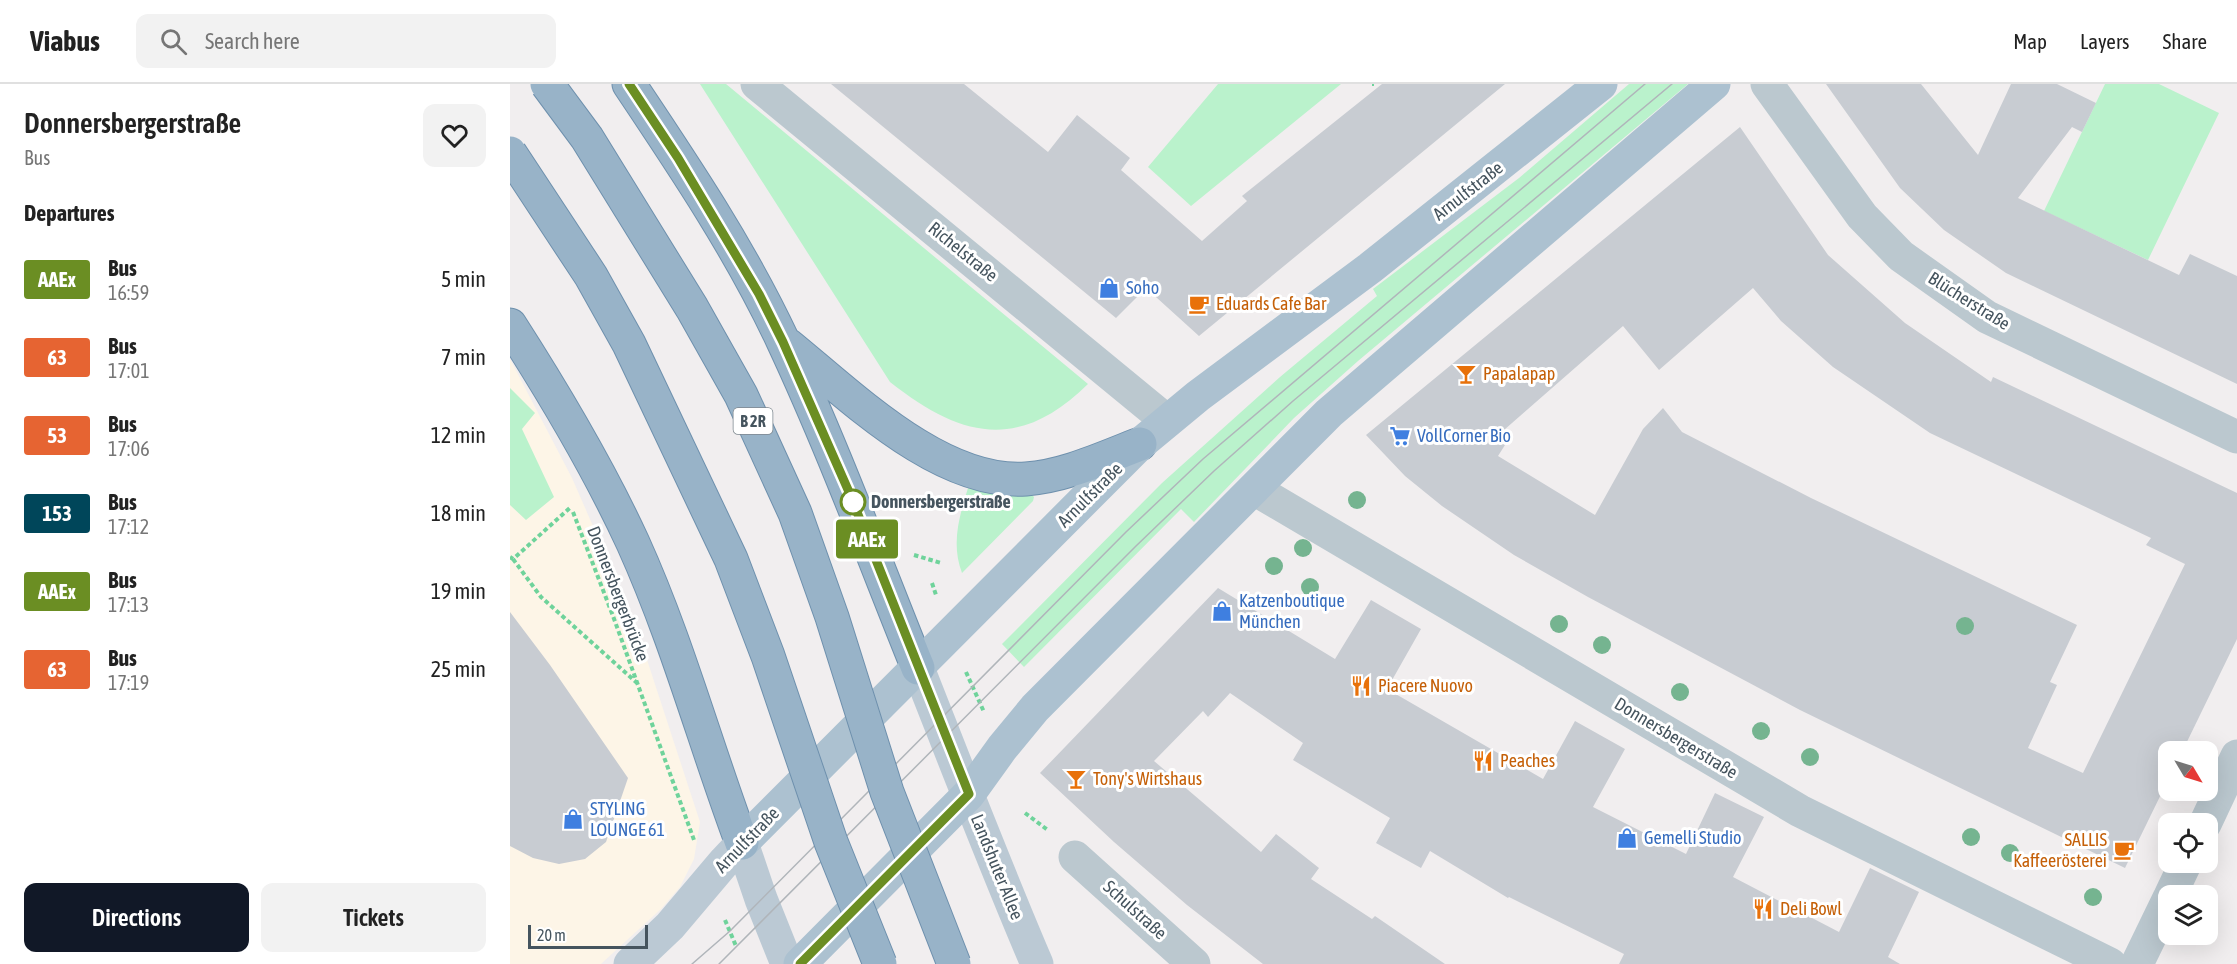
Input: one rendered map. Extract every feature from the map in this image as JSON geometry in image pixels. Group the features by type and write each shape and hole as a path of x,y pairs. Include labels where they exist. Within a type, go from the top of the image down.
{"highway":[{"name":"B 2R","path":"547,84 587,138 692,308 741,394 795,513 832,617 888,792 954,964"},
{"path":"629,84 684,167 759,294 783,342 854,505 918,669"},
{"path":"510,153 591,276 629,344 731,559 768,656 831,842 880,964"},
{"path":"510,325 606,484 634,546 661,612 742,843"},
{"path":"783,342 899,434 924,450 964,470 1001,479 1027,479 1060,474 1140,444"}],"main road":[{"path":"800,964 969,794 1002,748 1052,691 1346,398 1714,84"},
{"name":"Arnulfstraße","path":"630,964 670,926 742,843 1140,444 1167,421 1370,268 1591,87"},
{"name":"Landshuter Allee","path":"918,669 969,794 991,857 1037,964"},
{"path":"742,843 787,964"}],"street":[{"name":"Richelstraße","path":"757,84 1167,421"},
{"name":"Blücherstraße","path":"1767,84 1862,216 1901,256 1987,317 2237,437"},
{"name":"Donnersbergerstraße","path":"1254,489 1800,811 2110,964"},
{"path":"2210,813 2237,756"},
{"name":"Schulstraße","path":"1075,857 1194,964"},
{"path":"2137,964 2158,921"}],"path":[{"name":"Donnersbergerbrücke","path":"567,498 638,684 686,821"},
{"path":"571,507 511,558 541,597 638,684"},
{"path":"913,555 940,563"},
{"path":"932,583 950,635 986,718 1002,748"}],"shaded area":[{"path":"510,359 572,478 634,620 700,822 694,859 680,887 661,909 601,964 510,964"}],"green space":[{"path":"700,84 726,84 1088,384 1063,406 1038,420 1014,428 990,430 941,416 890,382"},
{"path":"1218,84 1341,84 1191,206 1148,167"},
{"path":"1629,84 1688,84 1358,361 1294,418 1194,522 1181,509 1024,667 1002,644 1162,483 1280,377 1377,296 1373,289 1519,178"},
{"path":"2105,84 2159,84 2219,113 2148,260 2044,211"},
{"path":"510,388 535,413 522,429 554,497 526,520 510,505"},
{"path":"968,488 995,494 1030,493 1034,497 1033,501 962,573 957,541 959,520"}],"building":[{"path":"831,84 964,84 1048,152 1077,115 1130,158 1121,170 1202,241 1247,201 1242,196 1382,84 1505,84 1199,336 1146,288 1116,318"},
{"path":"1826,84 1921,84 1978,155 2011,84 2057,84 2096,103 2082,132 2072,127 2018,198 2179,275 2190,254 2237,276 2237,384 2006,273 1944,230 1900,188"},
{"path":"1740,127 1828,255 1905,323 1991,382 1993,377 2237,493 2237,639 2187,741 2158,741 2158,800 2125,868 1800,710 1588,597 1514,555 1442,506 1405,476 1366,435","holes":["1753,288 1781,321 1833,367 1930,433 2151,538 2146,545 2185,564 2083,773 2028,748 2057,685 2050,682 2077,625 1811,498 1682,432 1663,408 1643,429 1595,515 1498,456 1505,445 1496,437 1623,326 1659,370"]},
{"path":"1218,588 1335,659 1371,600 1421,629 1387,689 1543,779 1575,721 1625,749 1593,807 1686,854 1715,793 1764,817 1733,877 1839,932 1870,868 1919,892 1888,957 1900,964 1619,964 1624,954 1508,898 1430,851 1421,868 1376,843 1390,818 1293,760 1303,743 1230,693 1208,717 1203,711 1154,761 1261,852 1276,834 1319,868 1311,879 1372,919 1375,916 1445,964 1263,964 1187,905 1114,842 1040,773"},
{"path":"510,612 550,665 628,778 606,842 585,859 559,864 533,858 510,846"}],"tram line":[{"path":"692,964 730,931 1126,532 1203,459 1645,84"},
{"path":"719,964 1136,546 1214,471 1293,401 1672,84"}],"bus line":[{"name":"AAEx","path":"629,84 678,158 759,294 783,342 849,492 892,606 969,794 800,964"}],"place":[{"name":"Soho","path":"1109,288"},
{"name":"Eduards Cafe Bar","path":"1199,304"},
{"name":"Papalapap","path":"1466,374"},
{"name":"VollCorner Bio","path":"1400,436"},
{"name":"Donnersbergerstraße","path":"853,502"},
{"name":"Katzenboutique München","path":"1222,611"},
{"name":"Piacere Nuovo","path":"1361,686"},
{"name":"Peaches","path":"1483,761"},
{"name":"Tony's Wirtshaus","path":"1076,779"},
{"name":"STYLING LOUNGE 61","path":"573,819"},
{"name":"Gemelli Studio","path":"1627,838"},
{"name":"SALLIS Kaffeerösterei","path":"2124,850"},
{"name":"Deli Bowl","path":"1763,909"}]}
